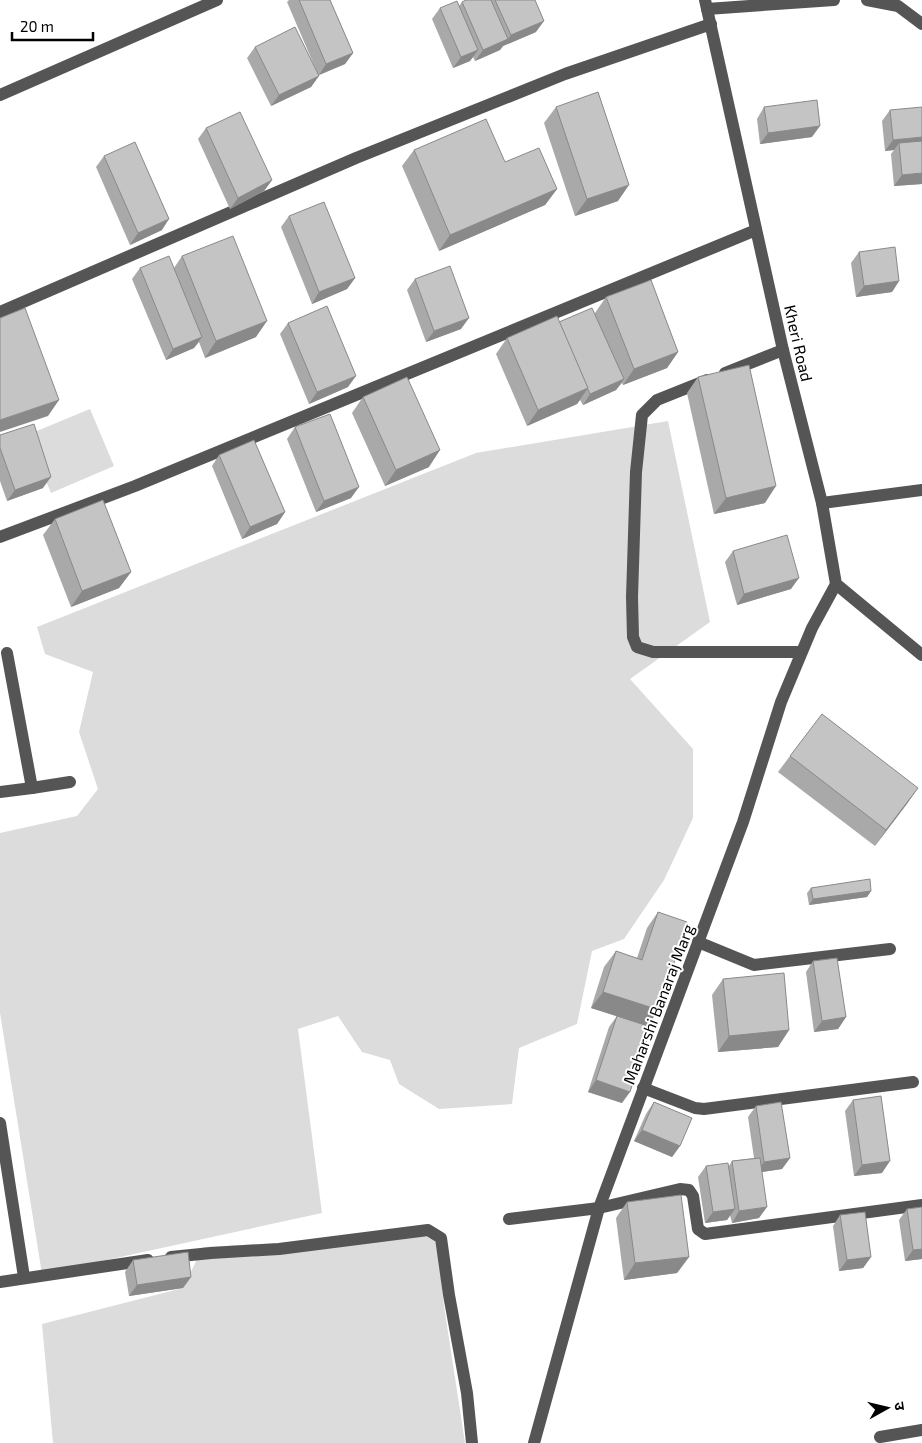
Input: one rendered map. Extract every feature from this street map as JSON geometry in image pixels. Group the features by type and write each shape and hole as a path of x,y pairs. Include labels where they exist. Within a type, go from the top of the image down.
{"street":[{"path":"0,95 217,0"},
{"path":"706,5 834,0"},
{"path":"867,0 898,6 922,24"},
{"name":"Kheri Road","path":"706,5 783,350 822,503 836,584"},
{"path":"0,312 392,144 565,74 710,24"},
{"path":"0,537 135,486 756,230"},
{"path":"783,350 657,400 642,415 636,482 632,597 633,637 637,647 653,652 801,652"},
{"path":"822,503 922,490"},
{"path":"836,584 922,655"},
{"name":"Maharshi Banaraj Marg","path":"534,1443 599,1208 743,822 781,702 812,628 836,584"},
{"path":"6,653 32,788"},
{"path":"0,792 70,782"},
{"path":"698,942 754,965 890,949"},
{"path":"644,1088 695,1108 704,1109 913,1082"},
{"path":"0,1123 24,1278"},
{"path":"509,1219 599,1208 680,1189 689,1190 693,1196 698,1229 705,1234 922,1205"},
{"path":"0,1282 137,1261 212,1253 279,1249 428,1230 441,1238 449,1295 467,1392 472,1443"},
{"path":"880,1437 922,1430"}],"shaded area":[{"path":"90,409 114,466 51,493 27,435"},
{"path":"668,421 710,622 630,679 693,749 693,818 664,880 624,939 592,951 577,1024 519,1048 512,1104 439,1109 399,1084 390,1060 362,1052 338,1016 298,1029 322,1213 42,1274 0,1013 0,833 77,816 98,789 79,732 93,672 45,654 37,627 476,453"},
{"path":"436,1235 444,1306 465,1443 53,1443 42,1324 183,1288 203,1247"}],"building":[{"path":"299,0 330,0 353,53 326,64"},
{"path":"466,0 491,0 508,39 483,50 462,2"},
{"path":"495,0 535,0 544,21 511,35"},
{"path":"457,1 478,50 461,57 440,8"},
{"path":"295,27 319,76 279,95 255,47"},
{"path":"598,92 629,185 587,199 556,107"},
{"path":"817,100 820,126 768,133 764,107"},
{"path":"922,107 922,137 893,140 890,110"},
{"path":"240,112 272,180 238,198 206,128"},
{"path":"486,119 505,162 539,148 557,189 450,235 414,150"},
{"path":"922,141 922,173 902,175 899,143"},
{"path":"135,142 169,219 138,233 104,156"},
{"path":"324,202 355,278 319,292 289,216"},
{"path":"233,236 267,321 216,341 182,256"},
{"path":"895,247 899,281 864,286 859,252"},
{"path":"169,256 202,337 173,349 140,268"},
{"path":"450,266 469,318 434,331 415,279"},
{"path":"651,280 678,352 634,369 606,297"},
{"path":"327,306 356,376 317,392 288,323"},
{"path":"25,308 59,400 0,420 0,318"},
{"path":"592,308 624,379 590,394 559,322"},
{"path":"557,316 588,388 538,410 507,338"},
{"path":"749,365 776,486 726,498 698,377"},
{"path":"407,377 440,450 396,470 363,397"},
{"path":"330,414 359,487 324,501 295,427"},
{"path":"34,424 51,477 15,490 0,448 0,435"},
{"path":"254,440 285,512 250,527 219,455"},
{"path":"103,500 131,572 82,591 55,519"},
{"path":"787,535 799,578 744,594 733,551"},
{"path":"822,714 918,788 886,830 790,756"},
{"path":"870,879 871,891 813,899 811,888"},
{"path":"658,912 687,922 659,1010 603,992 616,951 642,960"},
{"path":"837,958 846,1017 822,1021 813,961"},
{"path":"784,973 789,1030 729,1036 723,979"},
{"path":"617,1016 651,1027 630,1092 596,1080"},
{"path":"881,1096 890,1161 862,1165 853,1100"},
{"path":"654,1102 692,1118 680,1146 642,1130"},
{"path":"781,1102 790,1158 764,1162 756,1106"},
{"path":"760,1158 767,1207 739,1211 732,1161"},
{"path":"728,1163 735,1209 713,1212 706,1166"},
{"path":"681,1195 689,1257 635,1263 627,1202"},
{"path":"922,1207 922,1249 913,1250 907,1209"},
{"path":"865,1212 871,1257 847,1260 840,1215"},
{"path":"188,1252 191,1277 137,1285 133,1260"}]}
